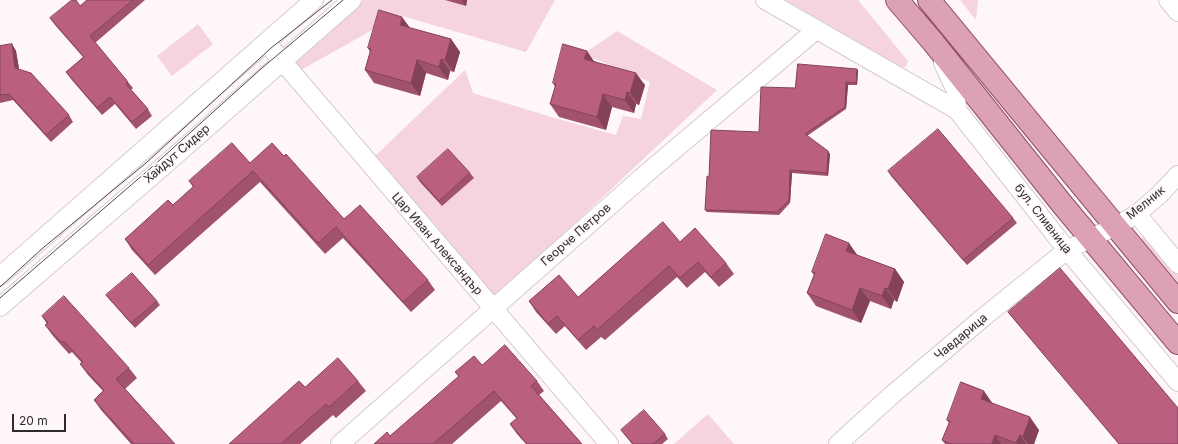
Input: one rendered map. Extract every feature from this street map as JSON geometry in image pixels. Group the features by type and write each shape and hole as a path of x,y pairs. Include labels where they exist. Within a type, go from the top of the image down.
{"main road":[{"name":"бул. Сливница","path":"897,0 933,42 1090,238 1178,343"},
{"path":"929,0 1178,302"}],"street":[{"name":"Хайдут Сидер","path":"0,276 314,0"},
{"name":"Хайдут Сидер","path":"0,307 282,63 352,0"},
{"path":"766,0 957,110"},
{"path":"1168,0 1178,12"},
{"name":"Георче Петров","path":"340,444 648,172 816,30"},
{"name":"Цар Иван Александър","path":"266,42 282,63 610,444"},
{"name":"бул. Сливница","path":"933,42 956,91 957,110 1067,250 1178,382"},
{"name":"Мелник","path":"1090,238 1137,214 1159,195 1178,175"},
{"path":"1137,214 1178,264"},
{"name":"Чавдарица","path":"838,444 893,394 974,325 1067,250 1090,238"}],"shaded area":[{"path":"363,0 555,0 526,52 399,15 301,70 292,62"},
{"path":"785,0 858,0 908,61 906,67 901,67"},
{"path":"960,0 978,0 976,20"},
{"path":"198,24 213,44 172,76 157,56"},
{"path":"617,31 717,90 494,299 373,158 465,70 473,93 616,135 623,116 641,119 650,82 583,54"},
{"path":"1145,235 1178,275 1178,287 1139,241"},
{"path":"708,414 734,444 674,444"}],"building":[{"path":"72,0 76,0 80,6 87,0 133,0 90,36 128,82 126,84 148,109 132,122 110,97 97,108 66,72 84,57 50,18"},
{"path":"379,10 402,17 400,25 451,39 445,60 441,59 439,67 417,60 411,83 365,70 371,49 368,48"},
{"path":"12,44 15,68 31,73 69,115 46,135 9,94 0,95 0,46"},
{"path":"563,44 587,51 584,59 636,73 630,93 627,92 625,100 603,94 597,117 550,104 556,84 553,83"},
{"path":"798,64 857,69 856,83 846,82 845,107 805,134 828,151 827,173 790,170 789,200 777,212 705,210 707,176 709,177 711,130 759,132 761,87 795,88"},
{"path":"938,129 1013,218 963,260 888,171"},
{"path":"232,143 250,163 272,143 284,156 286,154 344,219 360,205 428,280 403,302 336,227 318,243 253,171 148,265 125,239 168,200 173,205 194,186 189,181"},
{"path":"448,149 470,173 439,201 417,177"},
{"path":"663,222 680,242 695,228 726,263 711,277 698,262 680,278 669,266 597,330 594,326 578,340 557,316 548,324 529,301 559,275 578,297"},
{"path":"826,234 849,243 846,251 895,269 888,289 885,288 882,296 860,288 852,310 807,293 815,273 812,272"},
{"path":"1060,268 1178,408 1178,444 1119,444 1008,312"},
{"path":"132,273 157,301 131,323 106,295"},
{"path":"64,296 129,368 116,379 175,444 134,444 94,400 104,390 80,364 83,362 64,341 62,343 45,325 48,323 42,316"},
{"path":"505,345 537,381 531,386 582,444 527,444 510,424 517,418 494,391 433,444 374,444 387,432 390,436 459,376 455,372 474,356 482,365"},
{"path":"338,358 358,381 329,407 326,404 281,444 229,444 299,381 305,387"},
{"path":"961,382 984,391 981,399 1030,417 1023,437 1020,435 1016,443 995,435 992,444 951,444 942,440 950,421 947,420"},
{"path":"644,410 665,434 653,444 633,444 621,430"}],"tram line":[{"path":"0,287 44,247 146,163 271,48 332,0"},
{"path":"0,298 152,167 262,68 343,0"}]}
